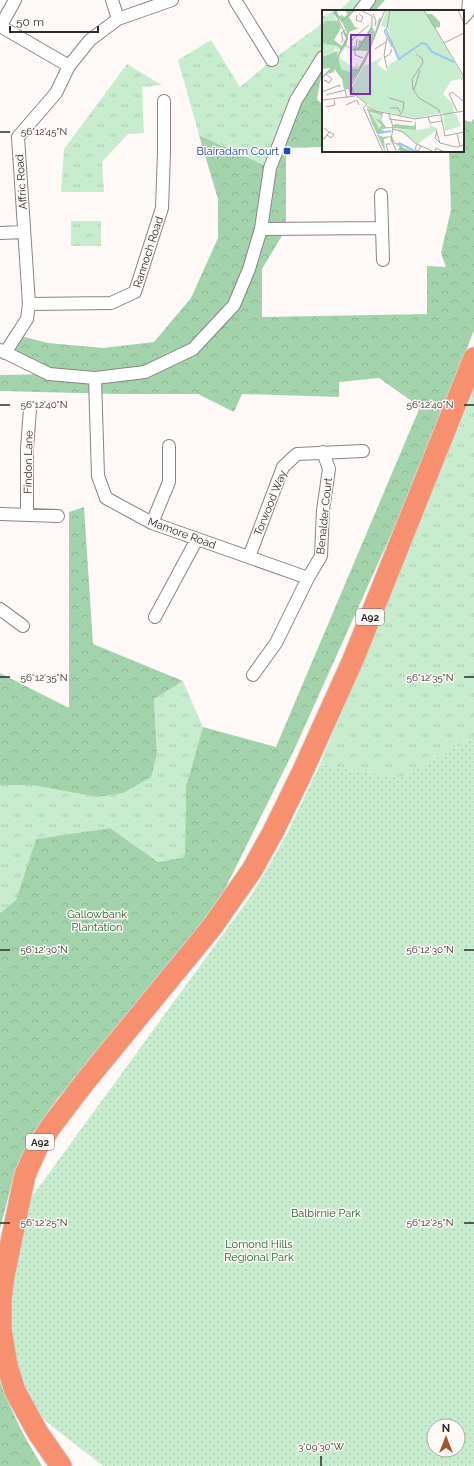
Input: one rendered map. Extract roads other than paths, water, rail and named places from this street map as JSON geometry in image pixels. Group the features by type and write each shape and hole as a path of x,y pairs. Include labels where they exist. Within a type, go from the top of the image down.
{"highway":[{"name":"A92","path":"61,1466 38,1433 15,1391 7,1365 1,1329 1,1299 4,1276 25,1175 38,1146 52,1125 84,1083 212,927 252,870 273,832 301,775 353,660 474,358"}],"street":[{"path":"16,0 0,27 69,66"},
{"path":"112,0 118,19"},
{"name":"Affric Road","path":"3,352 27,319 29,304 18,137 56,93 69,66 90,40 118,19 172,0"},
{"path":"235,0 272,60"},
{"path":"361,10 369,0"},
{"path":"464,17 468,12 469,0"},
{"path":"3,352 48,374 96,378 145,372 193,349 234,305 249,269 261,229 270,168 296,100 322,59"},
{"name":"Rannoch Road","path":"29,304 111,303 135,292 162,208 164,102"},
{"path":"381,195 383,260"},
{"path":"261,229 382,228"},
{"path":"0,233 24,232"},
{"name":"Mamore Road","path":"96,378 98,476 106,498 152,523 308,578"},
{"name":"Findon Lane","path":"27,515 27,449 30,409"},
{"path":"152,523 169,482 169,446"},
{"name":"Torwood Way","path":"249,557 283,467 298,454 363,451"},
{"name":"Benalder Court","path":"253,675 276,643 308,578 321,556 323,510 329,469 323,452"},
{"path":"0,514 58,516"},
{"path":"155,617 197,539"},
{"path":"0,609 23,626"}],"place":[{"name":"Blairadam Court","path":"287,151"}],"park label":[{"name":"Gallowbank Plantation","path":"97,920"},
{"name":"Balbirnie Park","path":"326,1213"},
{"name":"Lomond Hills Regional Park","path":"259,1250"}]}
